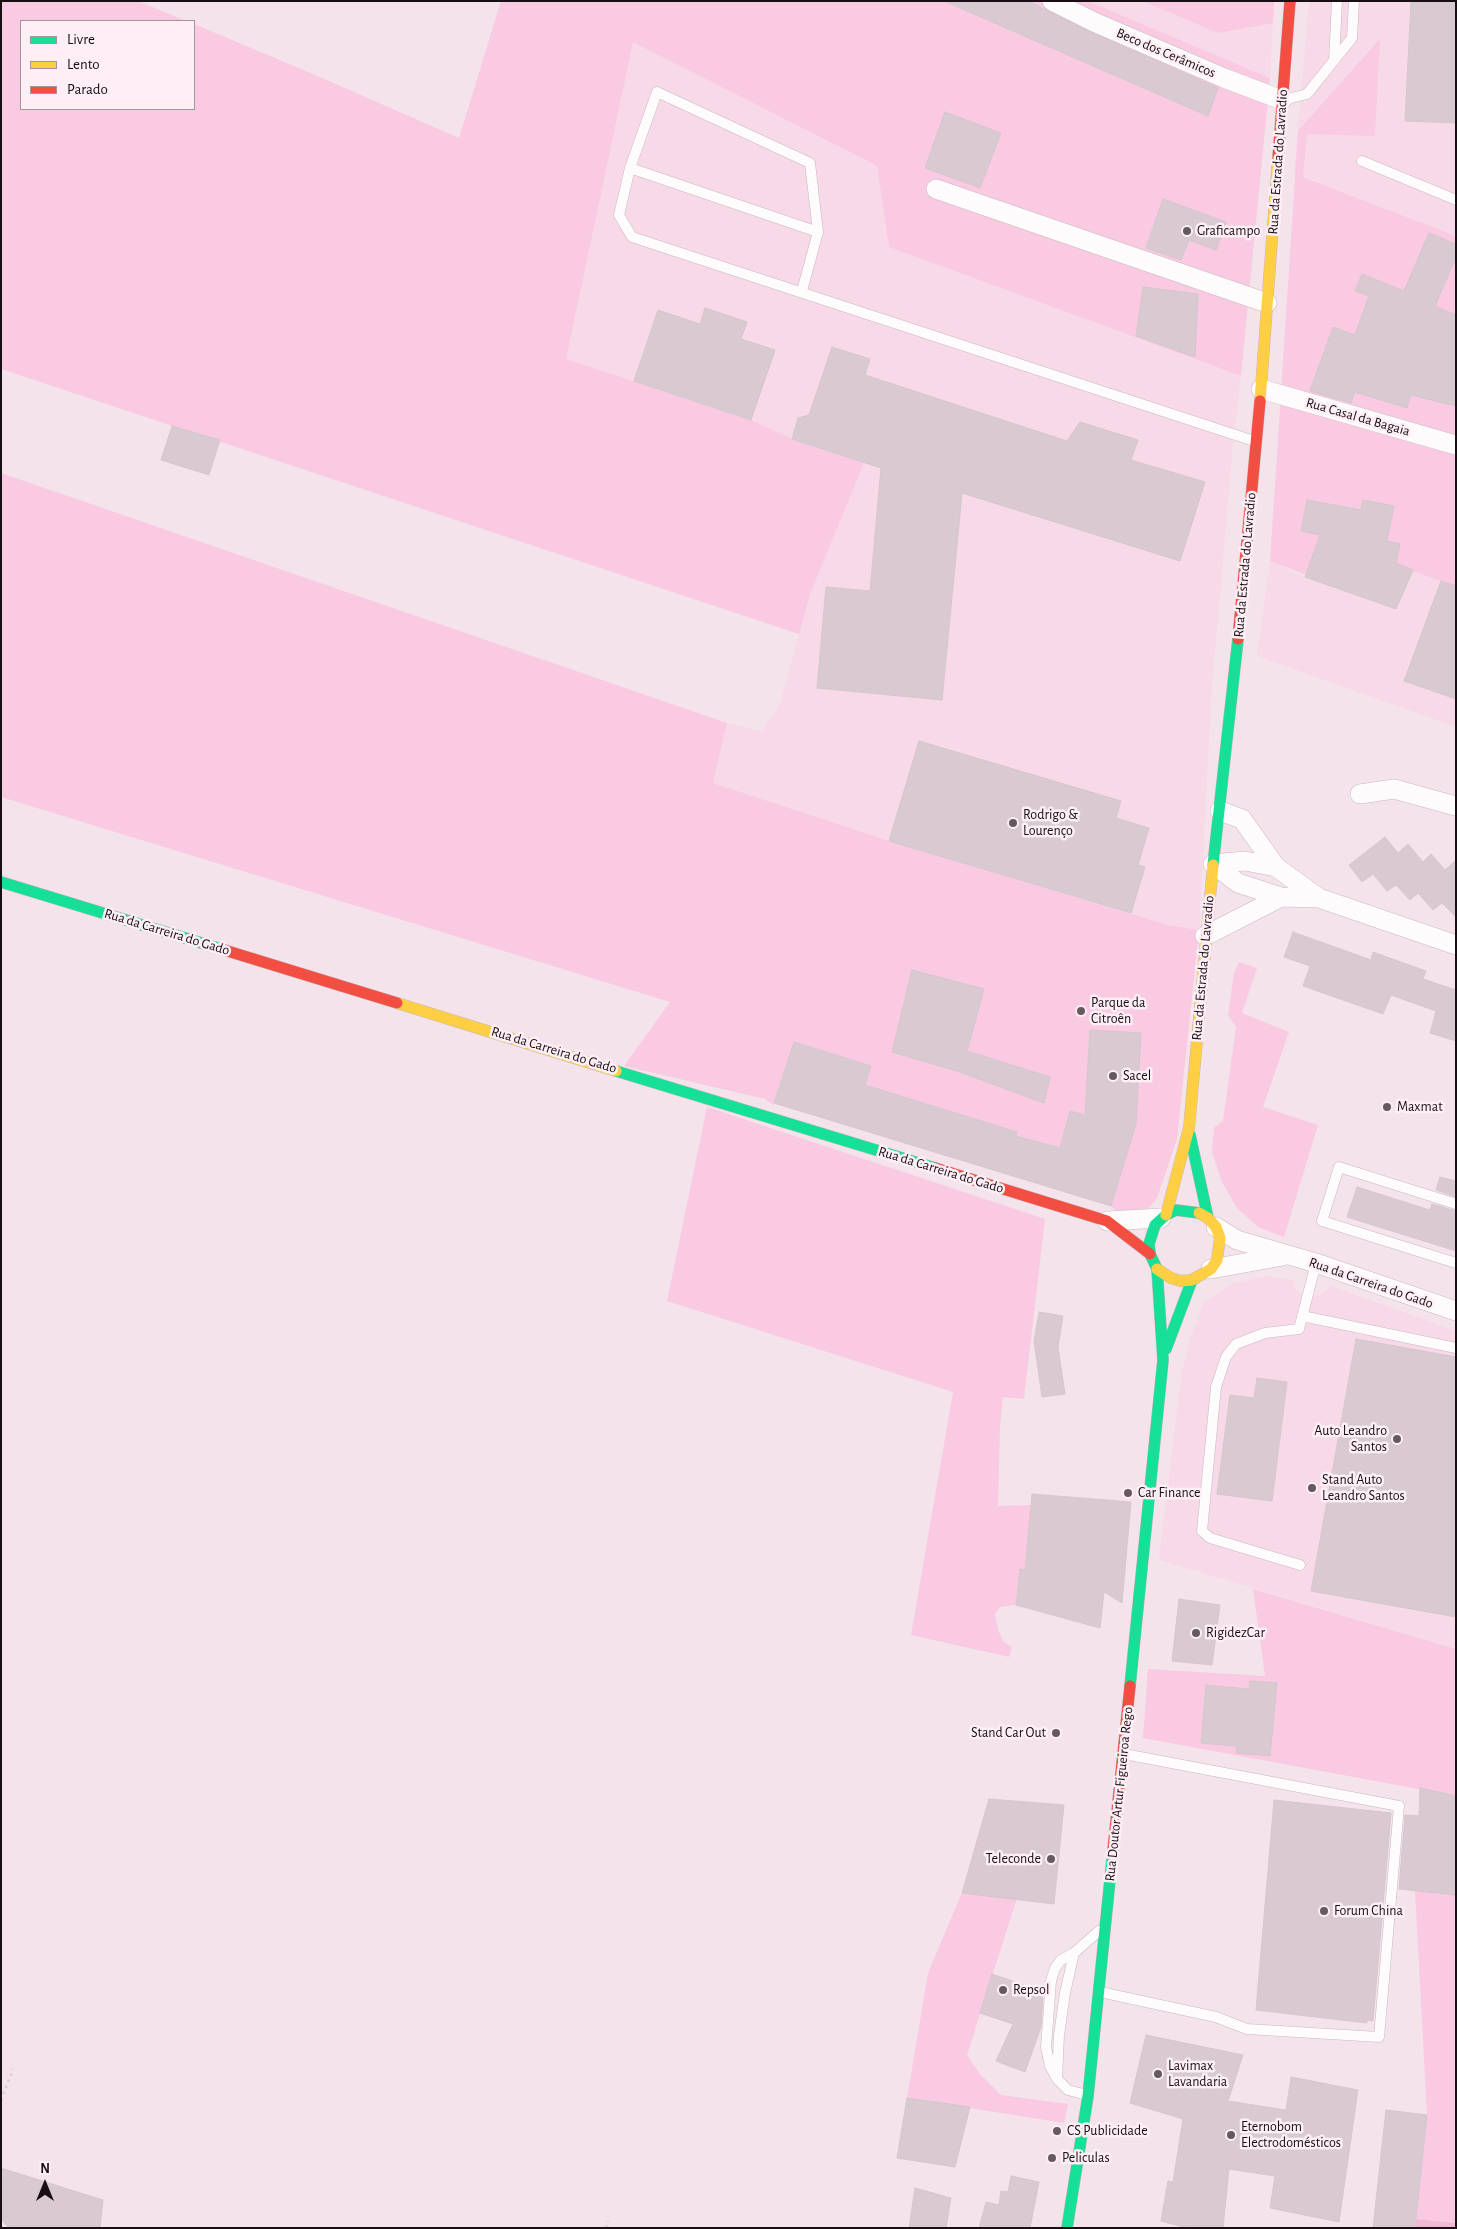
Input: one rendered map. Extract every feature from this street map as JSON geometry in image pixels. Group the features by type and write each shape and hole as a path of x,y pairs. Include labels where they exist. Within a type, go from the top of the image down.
{"main road":[{"name":"Rua da Estrada do Lavradio","path":"1164,1216 1189,1128 1205,936 1220,811 1261,389 1290,1"},
{"name":"Rua da Carreira do Gado","path":"1,882 1107,1221"},
{"name":"Rua da Estrada do Lavradio","path":"1189,1128 1212,1223"},
{"path":"1150,1254 1150,1234 1164,1216 1188,1210 1199,1212 1212,1223 1220,1238 1220,1249 1211,1269 1192,1280 1171,1278 1157,1270"},
{"path":"1107,1221 1150,1254"},
{"name":"Rua Doutor Artur Figueiroa Rego","path":"1067,2228 1088,2096 1163,1360 1157,1270 1150,1254"},
{"name":"Rua Doutor Artur Figueiroa Rego","path":"1163,1360 1192,1280"}],"street":[{"name":"Beco dos Cerâmicos","path":"1052,1 1094,22 1224,78 1282,100"},
{"path":"936,190 1267,303"},
{"name":"Rua Casal da Bagaia","path":"1261,389 1456,445"},
{"path":"1360,794 1394,789 1456,806"},
{"path":"1220,811 1242,819 1276,867 1319,898 1456,945"},
{"path":"1214,864 1245,861 1276,867"},
{"path":"1214,864 1238,883 1281,897 1319,898"},
{"path":"1205,936 1281,897"},
{"path":"1107,1221 1164,1216"},
{"name":"Rua da Carreira do Gado","path":"1212,1223 1237,1240 1286,1256 1316,1263 1456,1311"},
{"path":"1211,1269 1286,1256"}],"lane":[{"path":"1334,61 1337,1"},
{"path":"1282,100 1307,94 1352,38 1354,1"},
{"path":"802,291 818,232 810,163 658,92 630,168 619,215 632,237 1256,441"},
{"path":"1362,161 1456,200"},
{"path":"630,168 818,232"},
{"path":"1456,1204 1339,1168 1322,1221 1456,1263"},
{"path":"1300,1565 1210,1538 1202,1531 1216,1387 1226,1357 1236,1344 1257,1336 1299,1329 1316,1263"},
{"path":"1302,1316 1456,1348"},
{"path":"1099,1992 1216,2017 1246,2029 1379,2037 1399,1806 1124,1754"},
{"path":"1088,2096 1068,2090 1057,2079 1050,2066 1046,2047 1051,1981 1054,1968 1061,1960 1074,1953 1106,1926"},
{"path":"1057,2079 1064,1993 1074,1953"}],"path":[{"path":"1,2100 13,2069"},
{"path":"606,2228 608,2221"}],"shaded area":[{"path":"1,1 138,1 184,20 20,20 20,110 195,110 195,24 459,138 501,1 1088,1 1270,78 1241,376 889,247 877,166 633,42 566,359 751,420 792,439 864,463 811,591 799,634 1,369"},
{"path":"501,1 554,1 877,166 889,247 1241,376 1234,434 1212,685 1199,930 1168,925 889,841 713,783 727,723 762,731 781,701 810,591 792,439 751,420 421,313 434,222"},
{"path":"1088,1 1274,1 1270,78"},
{"path":"1143,1 1274,1 1273,23 1218,33"},
{"path":"1309,1 1456,1 1456,236 1294,173"},
{"path":"1380,39 1375,136 1307,134 1303,177 1456,236 1456,586 1413,571 1396,609 1270,561 1298,131"},
{"path":"1,473 727,723 713,783 889,841 1168,925 1199,930 1177,1139 1157,1198 1149,1208 1135,1211 1115,1210 1111,1206 1134,1128 1070,1111 1060,1148 1016,1136 1017,1132 865,1085 871,1066 794,1042 773,1105 765,1099 624,1066 670,1002 1,797"},
{"path":"1270,561 1305,577 1396,609 1413,570 1456,586 1456,727 1257,656"},
{"path":"1239,962 1257,968 1242,1013 1289,1032 1263,1107 1318,1125 1284,1237 1258,1227 1237,1208 1222,1182 1212,1152 1214,1128 1223,1121 1236,1027 1228,1015 1234,973"},
{"path":"707,1107 1045,1219 1024,1399 1003,1397 1000,1426 998,1506 1031,1505 1025,1570 1020,1570 1016,1605 1000,1607 995,1614 998,1630 1004,1642 1012,1647 1009,1657 911,1635 953,1392 667,1301"},
{"name":"Stand Auto Leandro Santos","path":"1267,1276 1293,1280 1296,1291 1320,1296 1331,1286 1456,1331 1456,1649 1159,1560 1181,1377 1190,1339 1203,1303 1233,1283"},
{"path":"1253,1589 1456,1649 1456,1796 1143,1738 1148,1669 1265,1676"},
{"path":"963,1890 1017,1898 967,2055 980,2074 1001,2095 1068,2104 1064,2123 907,2098 928,1973"},
{"path":"1415,1891 1456,1895 1456,2223 1416,2219 1427,2115"},
{"path":"1416,2219 1456,2223 1456,2228 1415,2228"}],"building":[{"path":"944,1 1028,1 1090,32 1218,88 1208,116"},
{"path":"1411,1 1456,1 1456,123 1405,121"},
{"path":"945,112 1001,133 980,188 925,168"},
{"name":"Graficampo","path":"1163,199 1226,222 1216,250 1189,240 1181,260 1146,248"},
{"path":"1429,233 1456,244 1456,257 1435,306 1456,315 1456,406 1411,395 1407,408 1355,392 1351,403 1310,391 1333,327 1355,335 1369,296 1355,291 1362,274 1404,291"},
{"path":"1143,287 1198,294 1195,357 1136,336"},
{"path":"705,308 747,322 741,339 775,350 751,420 634,381 658,310 700,324"},
{"path":"832,347 870,359 865,375 1067,441 1080,422 1138,440 1131,460 1205,482 1180,561 962,493 942,700 817,688 826,587 870,591 881,468 792,439 798,418 809,415"},
{"path":"172,426 220,440 209,475 161,460"},
{"path":"1307,500 1361,510 1363,500 1394,506 1387,541 1400,544 1396,563 1413,570 1396,609 1305,577 1320,535 1301,531"},
{"path":"1441,581 1456,586 1456,699 1404,681"},
{"name":"Rodrigo & Lourenço","path":"919,741 1121,801 1116,818 1149,828 1138,865 1145,867 1131,913 889,841"},
{"path":"1385,837 1398,853 1408,844 1423,862 1431,854 1445,870 1456,860 1456,917 1442,903 1433,910 1418,893 1410,900 1396,885 1387,891 1373,874 1362,882 1349,865"},
{"path":"1293,932 1371,960 1373,952 1426,971 1423,979 1456,990 1456,1041 1430,1033 1436,1011 1391,995 1383,1014 1303,986 1310,966 1284,957"},
{"path":"912,970 984,989 967,1051 1050,1077 1044,1103 957,1071 892,1052"},
{"path":"1090,1030 1141,1033 1136,1124 1111,1206 774,1103 794,1042 871,1066 865,1085 1017,1132 1016,1136 1060,1148 1070,1111 1085,1115"},
{"path":"1440,1177 1456,1181 1456,1197 1436,1190"},
{"path":"1357,1187 1430,1210 1432,1204 1456,1211 1456,1251 1347,1217"},
{"path":"1039,1312 1063,1316 1058,1347 1065,1394 1042,1397 1034,1341"},
{"name":"Auto Leandro Santos","path":"1356,1339 1456,1357 1456,1617 1311,1591"},
{"path":"1257,1378 1287,1382 1272,1501 1217,1494 1230,1395 1254,1398"},
{"path":"1032,1494 1131,1502 1122,1603 1104,1592 1100,1628 1016,1605 1020,1569 1025,1570"},
{"name":"RigidezCar","path":"1179,1599 1220,1605 1212,1665 1172,1661"},
{"path":"1250,1681 1277,1683 1270,1756 1236,1753 1237,1746 1201,1743 1206,1685 1249,1689"},
{"path":"1420,1788 1456,1796 1456,1895 1399,1889 1405,1815 1419,1816"},
{"path":"989,1799 1064,1805 1054,1904 962,1893"},
{"name":"Forum China","path":"1274,1800 1391,1813 1373,2021 1367,2020 1367,2023 1256,2010"},
{"path":"992,1974 1024,1985 1024,1987 1043,1995 1041,2027 1025,2072 996,2061 1013,2024 980,2013"},
{"path":"1146,2035 1243,2055 1228,2101 1286,2110 1291,2077 1358,2090 1339,2222 1270,2208 1275,2176 1229,2169 1223,2228 1187,2228 1161,2221 1168,2181 1173,2182 1183,2119 1130,2103"},
{"path":"907,2098 970,2107 955,2167 897,2158"},
{"path":"1386,2110 1427,2115 1415,2228 1373,2228"},
{"path":"1,2168 103,2200 100,2228 9,2228 1,2219"},
{"path":"1011,2176 1039,2182 1030,2228 979,2228 986,2202 999,2205 1001,2191 1008,2192"},
{"path":"915,2188 951,2198 946,2228 909,2228"}],"traffic: fast":[{"path":"1213,865 1238,639"},
{"path":"1,882 221,949"},
{"path":"616,1071 935,1168"},
{"path":"1190,1135 1208,1218"},
{"path":"1130,1686 1163,1360 1157,1269 1150,1254 1149,1244 1155,1225 1166,1215 1176,1210 1199,1213"},
{"path":"1166,1349 1192,1280"},
{"path":"1067,2228 1088,2096 1113,1850"}],"traffic: slow":[{"path":"1260,401 1278,158"},
{"path":"1166,1215 1189,1128 1213,865"},
{"path":"397,1003 616,1071"},
{"path":"1157,1269 1171,1278 1181,1281 1192,1280 1211,1269 1217,1260 1220,1238 1216,1227 1208,1218 1199,1213"}],"traffic: jam":[{"path":"1278,158 1290,1"},
{"path":"1238,639 1260,401"},
{"path":"221,949 397,1003"},
{"path":"935,1168 1107,1221 1150,1254"},
{"path":"1113,1850 1130,1686"}],"place":[{"name":"Graficampo","path":"1187,231"},
{"name":"Rodrigo & Lourenço","path":"1013,823"},
{"name":"Parque da Citroên","path":"1081,1011"},
{"name":"Sacel","path":"1113,1076"},
{"name":"Maxmat","path":"1387,1107"},
{"name":"Auto Leandro Santos","path":"1397,1439"},
{"name":"Stand Auto Leandro Santos","path":"1312,1488"},
{"name":"Car Finance","path":"1128,1493"},
{"name":"RigidezCar","path":"1196,1633"},
{"name":"Stand Car Out","path":"1056,1733"},
{"name":"Teleconde","path":"1051,1859"},
{"name":"Forum China","path":"1324,1911"},
{"name":"Repsol","path":"1003,1990"},
{"name":"Lavimax Lavandaria","path":"1158,2074"},
{"name":"CS Publicidade","path":"1057,2131"},
{"name":"Eternobom Electrodomésticos","path":"1231,2135"},
{"name":"Peliculas","path":"1052,2158"}]}
